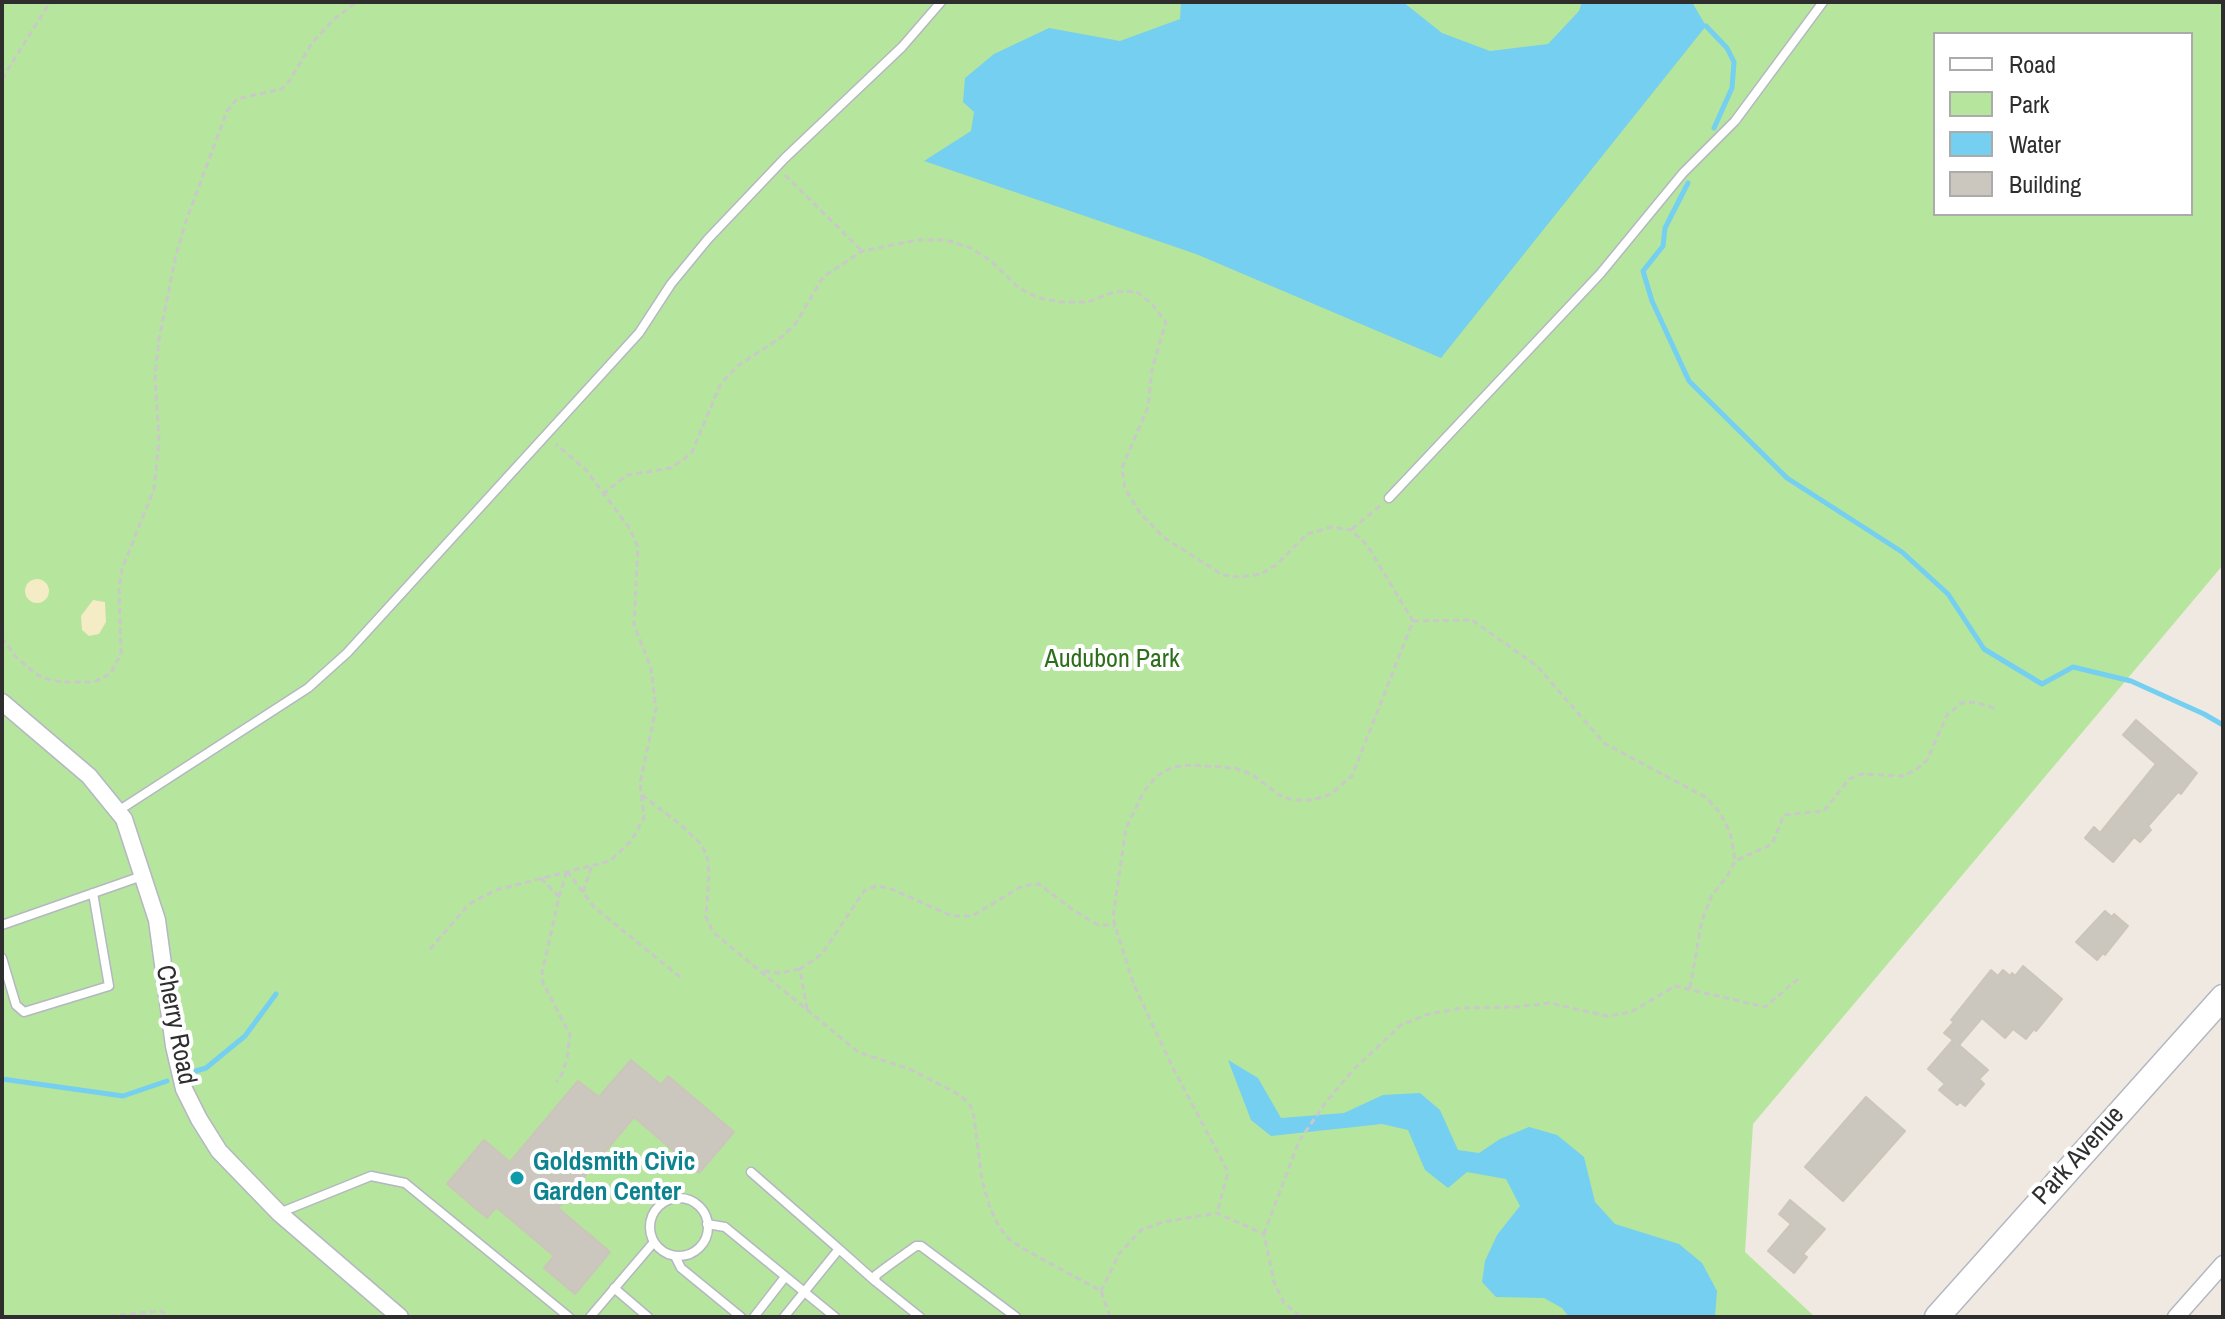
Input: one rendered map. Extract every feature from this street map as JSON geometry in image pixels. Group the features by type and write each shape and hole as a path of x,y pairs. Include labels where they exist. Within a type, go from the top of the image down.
{"main road":[{"name":"Park Avenue","path":"1937,1317 2223,997"}],"street":[{"name":"Cherry Road","path":"2,702 89,776 124,819 157,920 174,1046 184,1089 219,1151 279,1213 400,1317"},
{"path":"2176,1317 2223,1264"}],"lane":[{"path":"118,811 308,688 347,653 639,333 671,284 708,239 777,167 902,47 941,2"},
{"path":"1389,498 1600,274 1683,173 1735,121 1823,2"},
{"path":"2,925 142,876"},
{"path":"2,958 16,1005 24,1012 109,986 93,893"},
{"path":"751,1172 920,1317"},
{"path":"279,1213 371,1176 405,1183 569,1317"},
{"path":"681,1198 698,1205 707,1224 705,1240 699,1247 692,1253 675,1256 665,1253 654,1242 650,1229 651,1219 662,1203 681,1198"},
{"path":"707,1224 725,1227 835,1317"},
{"path":"590,1317 654,1242"},
{"path":"875,1281 876,1275 916,1246 921,1246 1016,1317"},
{"path":"784,1317 839,1249"},
{"path":"675,1256 681,1268 741,1317"},
{"path":"754,1317 785,1277"},
{"path":"614,1288 648,1317"}],"path":[{"path":"2,79 50,2"},
{"path":"2,638 15,656 42,678 62,682 94,682 110,674 121,654 119,590 122,569 154,489 159,440 155,377 159,339 170,279 186,221 227,111 237,99 282,89 312,43 332,21 356,2"},
{"path":"777,167 862,251"},
{"path":"603,494 627,475 671,468 691,454 721,383 739,365 783,336 796,323 823,277 862,251 918,240 946,240 971,248 991,261 1019,288 1039,298 1088,302 1114,292 1136,291 1151,303 1166,322 1152,369 1148,407 1122,468 1125,489 1140,513 1163,537 1223,575 1240,577 1261,574 1276,565 1307,534 1332,527 1351,530 1367,545 1413,621"},
{"path":"430,949 469,904 496,890 610,861 631,841 644,818 640,783 656,709 651,668 634,625 638,547 628,526 586,470 547,436"},
{"path":"1351,530 1389,498"},
{"path":"1413,621 1472,620 1537,666 1604,743 1707,798 1730,832 1735,861"},
{"path":"1217,1213 1228,1172 1134,985 1115,926 1113,917 1126,828 1144,791 1158,775 1173,767 1235,768 1253,775 1279,795 1292,800 1313,800 1331,794 1352,776 1358,766 1364,742 1413,621"},
{"path":"1690,988 1702,920 1712,895 1735,861 1772,844 1784,815 1824,811 1849,779 1862,774 1903,776 1916,770 1927,760 1947,715 1961,703 1974,702 1994,708"},
{"path":"642,795 681,825 700,843 707,855 706,917 713,932 858,1052 912,1070 960,1095 970,1105 974,1117 982,1180 999,1227 1022,1248 1101,1291 1110,1317"},
{"path":"582,894 592,865"},
{"path":"567,871 594,907 680,977"},
{"path":"556,1082 567,1059 570,1035 543,983 542,973 567,871"},
{"path":"541,878 559,897"},
{"path":"760,971 778,973 800,969 822,954 864,891 876,886 889,888 952,916 972,916 1022,886 1039,884 1096,924 1115,926"},
{"path":"800,969 807,1009"},
{"path":"1301,1317 1284,1303 1274,1282 1264,1234 1299,1141 1326,1102 1401,1025 1429,1014 1461,1008 1550,1003 1607,1016 1631,1012 1675,986 1765,1007 1799,978"},
{"path":"1101,1291 1119,1254 1141,1230 1163,1222 1217,1213 1264,1234"},
{"path":"100,1317 161,1311 169,1317"}],"green space":[{"name":"Audubon Park","path":"2,2 2223,2 2223,565 1753,1124 1745,1252 1815,1317 2,1317"}],"sand":[{"path":"37,579 46,582 49,591 46,600 37,603 28,600 25,591 28,582"},
{"path":"93,600 105,602 106,622 99,634 89,636 82,630 81,616"}],"water":[{"path":"1181,2 1403,2 1442,33 1490,51 1548,44 1579,11 1582,2 1692,2 1706,26 1441,358 1196,254 924,161 971,131 974,112 963,102 965,78 994,54 1049,28 1120,41 1180,19"},
{"path":"1228,1060 1258,1078 1281,1118 1344,1113 1383,1095 1420,1093 1440,1110 1458,1150 1479,1153 1500,1139 1529,1127 1557,1135 1584,1157 1595,1202 1615,1224 1679,1244 1702,1263 1717,1291 1715,1317 1569,1317 1562,1308 1544,1298 1496,1297 1482,1282 1485,1261 1497,1235 1520,1206 1506,1179 1467,1172 1448,1188 1425,1170 1408,1130 1382,1124 1271,1136 1251,1120"}],"building":[{"path":"2136,720 2197,773 2181,794 2178,792 2148,826 2151,830 2140,842 2134,837 2113,862 2085,838 2094,827 2100,833 2156,764 2123,735"},
{"path":"2105,911 2112,917 2114,914 2128,926 2105,955 2103,953 2097,960 2076,942"},
{"path":"2023,966 2062,999 2026,1039 2013,1029 2005,1038 1982,1018 1959,1045 1988,1070 1979,1079 1984,1084 1965,1106 1960,1102 1957,1105 1939,1090 1945,1084 1928,1069 1953,1040 1944,1033 1991,970 1998,976 2003,970 2015,976"},
{"name":"Goldsmith Civic Garden Center","path":"631,1060 661,1085 668,1076 734,1132 699,1173 634,1117 558,1208 610,1252 575,1294 544,1268 554,1256 496,1207 487,1218 447,1184 484,1140 510,1162 578,1081 599,1097"},
{"path":"1866,1097 1905,1131 1843,1201 1805,1167"},
{"path":"1790,1200 1825,1229 1803,1254 1807,1257 1794,1273 1768,1251 1791,1224 1779,1214"}],"waterway":[{"path":"1706,26 1727,48 1734,62 1732,88 1714,128"},
{"path":"1688,183 1665,228 1663,246 1643,271 1652,301 1689,381 1787,478 1902,552 1948,594 1984,649 2042,684 2073,667 2131,681 2223,725"},
{"path":"196,1071 206,1068 245,1036 276,994"},
{"path":"2,1079 123,1096 167,1081"}],"place":[{"name":"Goldsmith Civic Garden Center","path":"517,1178"}]}
